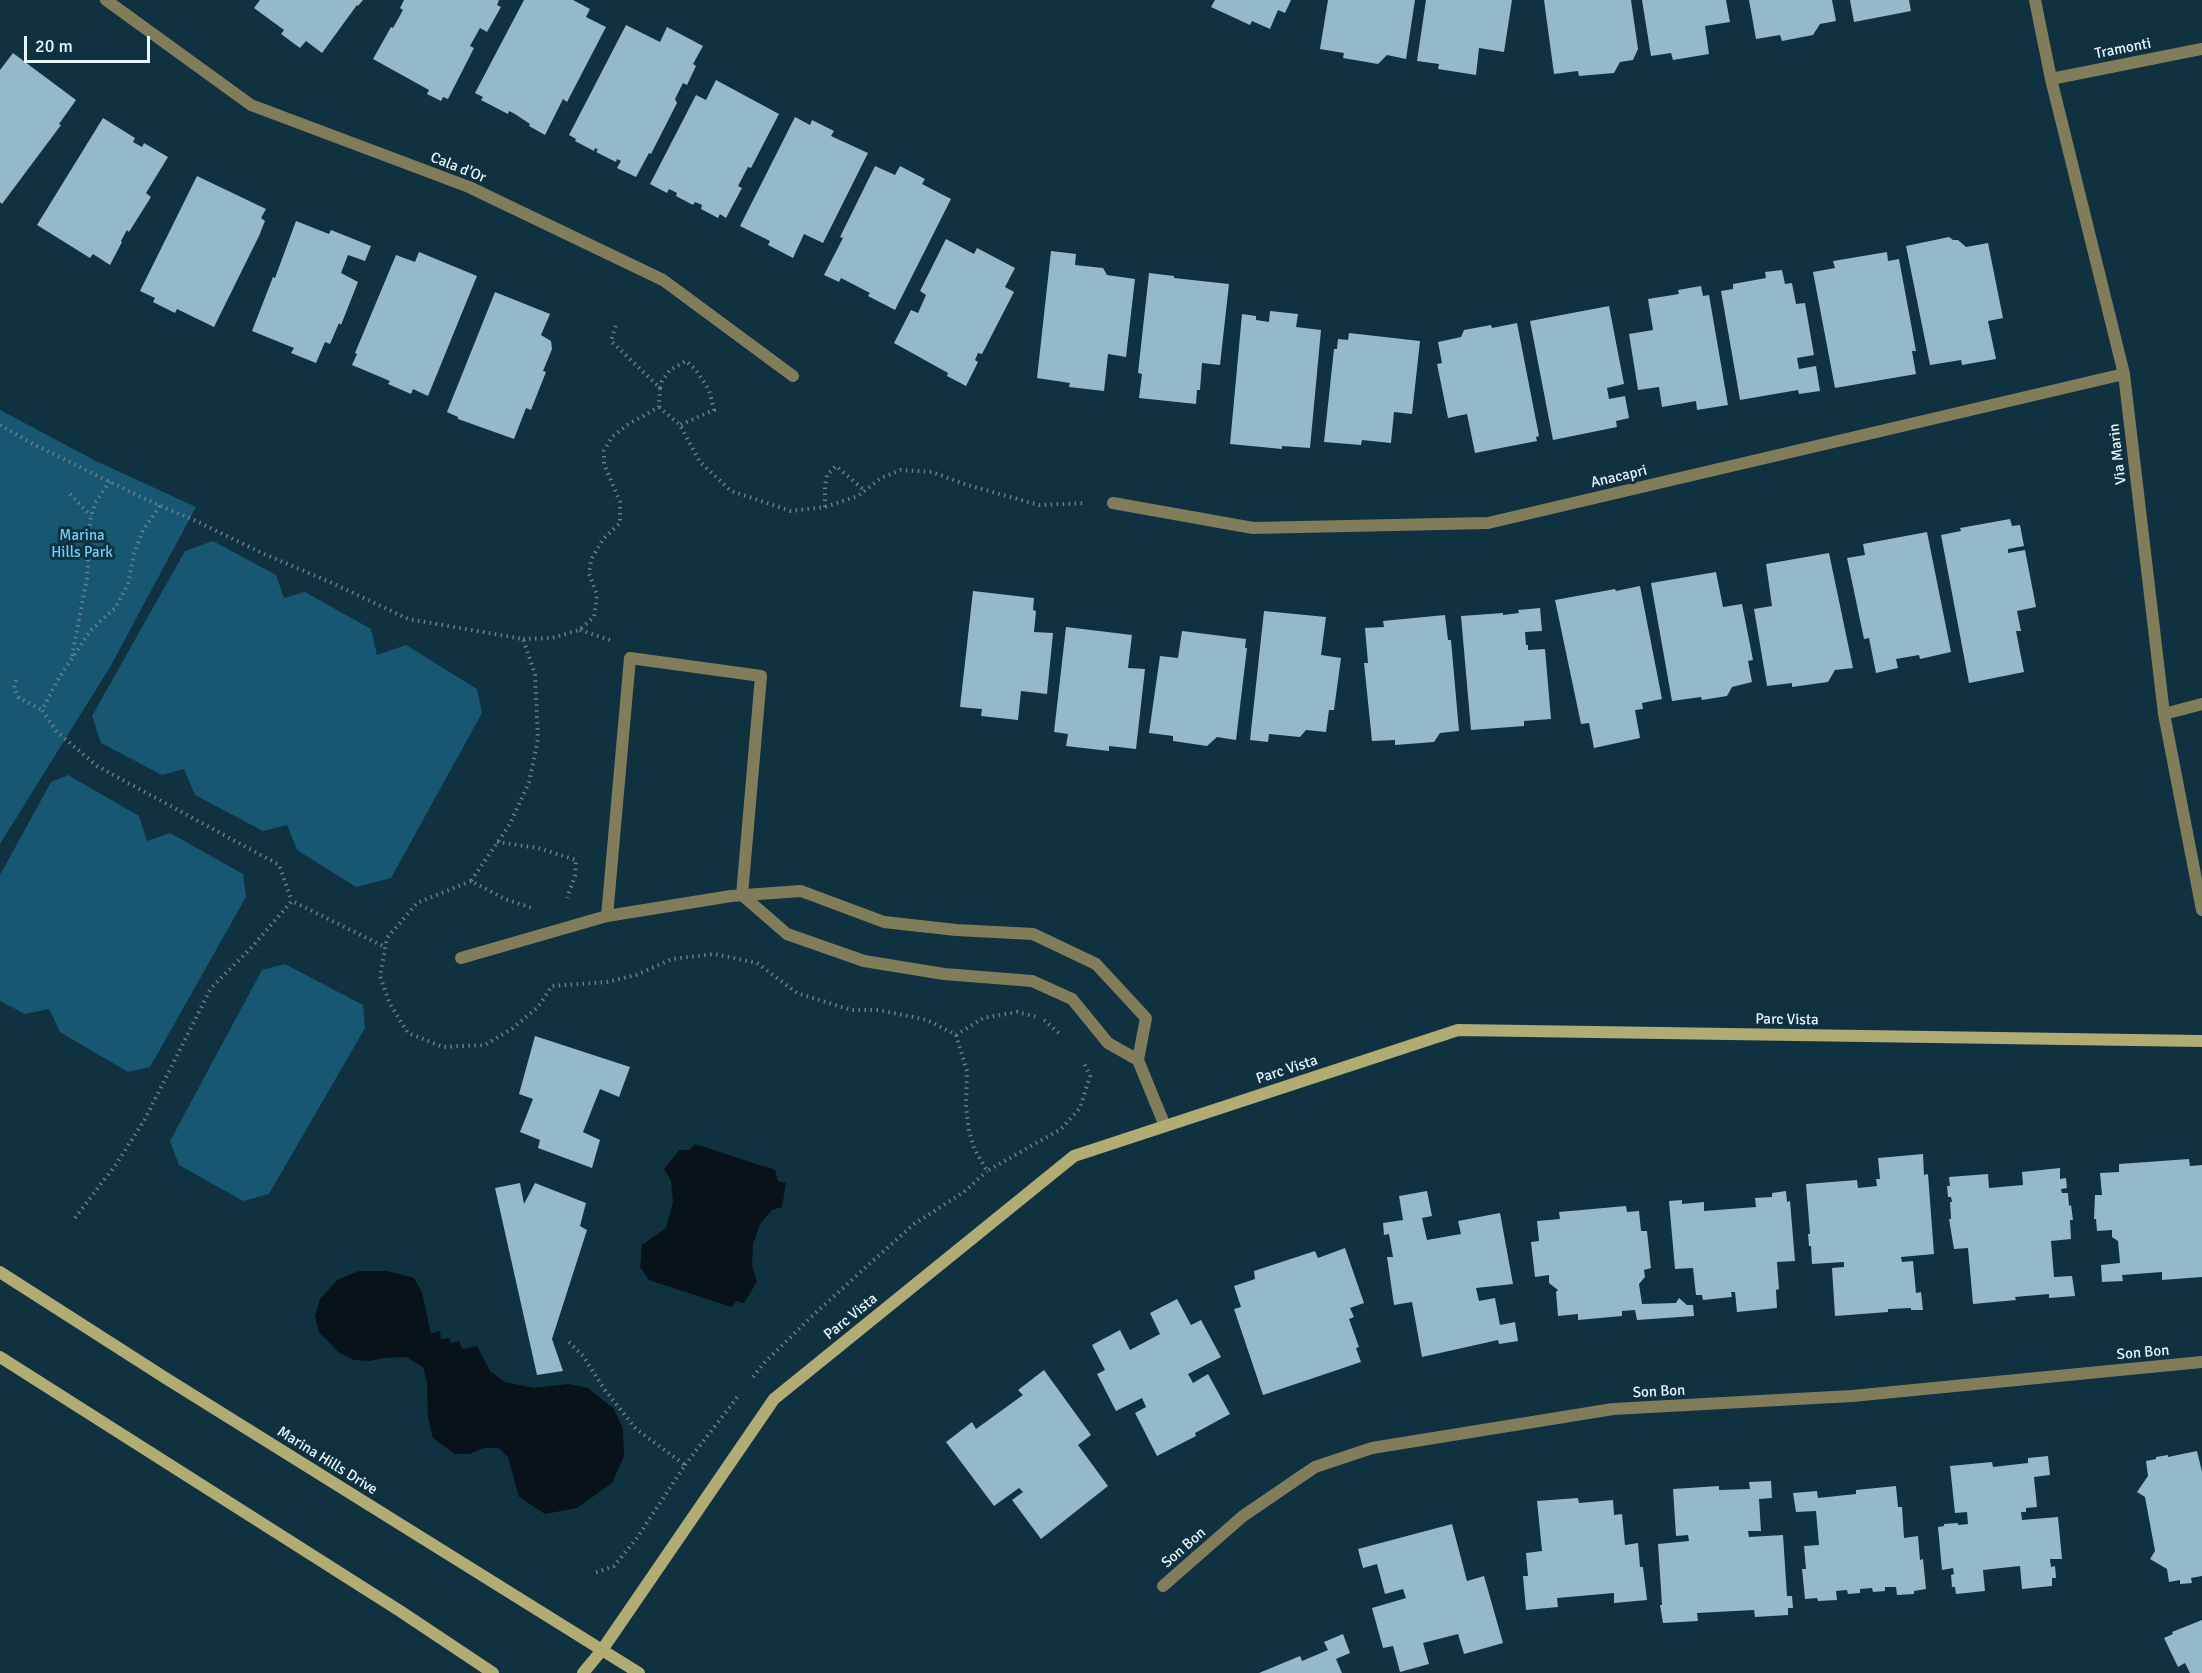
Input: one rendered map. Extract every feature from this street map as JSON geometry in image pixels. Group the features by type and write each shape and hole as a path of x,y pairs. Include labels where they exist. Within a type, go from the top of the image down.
{"street":[{"name":"Cala d'Or","path":"106,0 251,105 469,187 663,280 793,376"},
{"name":"Via Marin","path":"2034,0 2051,79 2124,374 2164,714 2202,910"},
{"name":"Tramonti","path":"2051,79 2202,49"},
{"name":"Anacapri","path":"1113,503 1253,528 1488,523 2124,374"},
{"path":"607,916 630,658 761,676 742,895"},
{"path":"2164,714 2202,704"},
{"path":"461,958 607,916 742,895 801,891 884,922 956,930 1033,934 1096,964 1146,1018 1138,1060 1165,1126"},
{"path":"742,895 787,934 864,961 944,974 1032,981 1072,999 1108,1043 1138,1060"},
{"name":"Parc Vista","path":"583,1673 602,1650 774,1399 1074,1156 1458,1030 2202,1041"},
{"name":"Marina Hills Drive","path":"0,1272 167,1379 639,1673"},
{"path":"0,1357 400,1611 493,1673"},
{"name":"Son Bon","path":"1163,1586 1243,1516 1315,1467 1372,1448 1613,1409 1852,1396 2202,1362"}],"path":[{"path":"617,322 612,340 660,388"},
{"path":"659,407 662,381 670,370 686,361 696,370 709,390 714,410 681,425"},
{"path":"659,407 681,425 700,462 731,491 791,511 825,507 858,496 881,478 901,470 932,472 1039,505 1113,503"},
{"path":"0,425 33,444 160,506 408,619 523,639 561,636 579,630 594,617 597,595 589,574 591,560 603,539 620,523 620,502 604,464 604,451 612,437 627,425 659,407"},
{"path":"825,507 827,476 836,466 864,491"},
{"path":"72,659 87,578 91,517 95,503 110,481"},
{"path":"70,494 91,517"},
{"path":"42,710 91,630 115,608 128,584 134,554 143,530 160,506"},
{"path":"523,639 535,674 538,739 529,782 510,824 471,881 417,903 387,938 380,976 390,1004 408,1033 443,1047 485,1045 513,1028 538,1007 552,986 607,982 636,975 672,959 714,954 757,963 798,993 851,1010 879,1010 927,1020 956,1035 967,1071 966,1107 969,1131 974,1148 987,1171"},
{"path":"16,680 14,688 19,698 42,710 57,732 97,766 279,865 292,901 385,947"},
{"path":"497,842 538,848 576,860 575,876 565,902"},
{"path":"471,881 505,899 542,911"},
{"path":"75,1218 117,1163 145,1119 211,988 250,949 292,901"},
{"path":"956,1035 983,1018 1017,1012 1044,1019 1069,1041"},
{"path":"750,1381 764,1363 794,1334 914,1224 964,1192 987,1171 1060,1129 1080,1108 1090,1076 1081,1058"},
{"path":"569,1342 583,1356 605,1390 636,1429 685,1465"},
{"path":"594,1573 614,1566 637,1538 685,1465 743,1390"}],"green space":[{"name":"Marina Hills Park","path":"0,410 96,461 196,507 110,667 0,844"},
{"path":"213,541 276,575 284,598 305,592 371,629 377,655 406,645 477,689 482,713 391,878 356,887 297,850 287,825 263,831 195,795 184,769 162,775 101,743 92,716 185,551"},
{"path":"68,775 139,816 147,841 170,833 243,874 246,897 150,1067 128,1072 60,1032 49,1009 25,1014 0,1001 0,875 51,782"},
{"path":"285,964 363,1005 365,1028 269,1194 243,1201 179,1165 170,1141 262,970"}],"shaded area":[{"path":"695,1144 775,1170 778,1181 786,1183 782,1207 772,1210 760,1224 753,1244 752,1265 757,1282 744,1303 737,1301 731,1307 649,1280 640,1267 642,1245 666,1228 673,1203 671,1181 664,1169 679,1150 690,1150"},
{"path":"359,1271 387,1271 414,1278 422,1292 431,1334 440,1331 441,1339 449,1338 451,1343 459,1341 462,1349 477,1346 490,1371 505,1382 533,1388 569,1384 588,1388 614,1409 623,1429 624,1456 612,1483 577,1508 545,1514 519,1497 508,1457 498,1448 484,1448 469,1454 455,1454 433,1438 428,1417 427,1382 423,1367 406,1357 370,1361 354,1360 338,1352 319,1332 315,1316 320,1299 337,1280"}],"building":[{"path":"260,0 363,0 322,53 306,41 300,48 281,34 284,30 254,8"},
{"path":"404,0 499,0 497,5 501,7 487,32 480,28 470,46 474,48 448,99 443,97 441,101 427,94 429,90 373,59 403,10 400,8"},
{"path":"524,0 573,0 590,9 586,17 606,27 567,102 563,99 545,135 529,126 530,124 515,114 509,111 508,114 481,100 483,97 475,93"},
{"path":"1215,0 1291,0 1285,13 1278,10 1270,29 1252,21 1250,25 1211,7"},
{"path":"1328,0 1415,0 1406,59 1387,55 1378,64 1343,58 1344,53 1320,49"},
{"path":"1426,0 1512,0 1504,52 1479,48 1476,75 1438,69 1439,64 1417,61"},
{"path":"1544,0 1631,0 1638,49 1633,60 1620,62 1614,73 1579,76 1578,71 1554,74"},
{"path":"1642,0 1726,0 1730,22 1705,26 1709,54 1673,60 1671,53 1651,56"},
{"path":"1749,0 1832,0 1836,21 1820,24 1813,35 1782,41 1780,35 1756,39"},
{"path":"1850,0 1909,0 1911,11 1854,22"},
{"path":"626,25 660,42 667,27 703,46 693,64 696,66 687,85 683,83 675,99 677,103 651,154 649,153 636,177 617,168 621,161 617,159 616,162 596,152 598,150 595,148 594,151 575,141 576,139 569,135"},
{"path":"13,53 76,100 59,124 61,125 2,204 0,202 0,70"},
{"path":"716,80 779,114 751,168 748,167 738,186 742,188 726,218 720,214 718,218 701,209 702,205 695,202 693,205 676,196 677,193 669,189 667,193 650,184 696,95 706,100"},
{"path":"795,117 810,125 812,120 834,131 831,136 868,153 823,243 804,234 793,258 768,245 770,241 740,226"},
{"path":"103,118 135,138 133,142 142,147 144,143 168,157 146,193 151,197 129,232 127,230 110,265 93,254 90,258 37,225"},
{"path":"875,166 895,175 900,166 925,179 922,184 951,199 895,310 868,296 870,293 841,278 839,282 824,275"},
{"path":"197,176 266,209 261,218 265,221 259,236 214,327 177,309 175,313 153,302 155,298 140,291"},
{"path":"296,221 329,234 331,230 371,246 365,261 348,255 341,273 358,282 341,325 339,323 330,344 325,342 316,363 291,353 294,348 252,331"},
{"path":"1949,237 1958,240 1966,247 1988,243 2003,318 1988,321 1996,359 1962,365 1961,360 1930,365 1906,246"},
{"path":"946,239 974,254 977,248 1015,268 1005,287 1014,292 982,354 978,353 975,360 978,362 966,386 947,376 948,373 894,343 911,310 918,313 926,295 920,291"},
{"path":"1051,251 1076,254 1075,265 1103,268 1107,275 1135,279 1126,357 1108,354 1104,391 1069,387 1070,383 1037,378"},
{"path":"419,252 477,276 428,396 413,389 411,394 388,384 390,381 352,365 396,255 415,262"},
{"path":"1887,252 1888,261 1899,259 1916,351 1912,351 1916,374 1835,388 1813,272 1835,268 1833,261"},
{"path":"1782,270 1785,284 1792,283 1796,304 1805,303 1814,355 1797,358 1799,369 1816,366 1820,391 1799,394 1798,390 1740,400 1721,291 1733,289 1733,284 1766,278 1765,272"},
{"path":"1149,273 1229,284 1220,365 1202,363 1200,390 1197,390 1196,404 1139,398 1142,374 1138,373"},
{"path":"1701,286 1703,296 1709,295 1728,405 1697,410 1696,401 1662,407 1659,387 1638,390 1629,334 1653,330 1648,299 1679,294 1678,290"},
{"path":"495,292 550,314 541,335 551,341 552,349 543,371 546,372 531,410 526,408 514,439 458,419 447,412"},
{"path":"1609,306 1624,384 1607,388 1609,399 1625,396 1629,418 1616,421 1617,427 1553,440 1530,321"},
{"path":"1270,311 1298,314 1296,327 1321,330 1310,448 1282,446 1282,449 1230,444 1242,314 1256,316 1256,320 1269,322"},
{"path":"1517,323 1539,436 1536,437 1537,441 1475,453 1467,414 1448,418 1437,364 1442,363 1438,342 1461,337 1464,330"},
{"path":"1349,333 1420,341 1412,414 1394,412 1391,443 1362,440 1361,445 1324,442 1334,349 1337,349 1338,339 1348,340"},
{"path":"2010,519 2012,526 2020,525 2024,546 2008,549 2008,553 2025,550 2036,607 2017,611 2021,631 2016,631 2024,672 1969,683 1941,535 1961,531 1960,528"},
{"path":"1927,532 1951,652 1920,659 1919,655 1896,659 1898,668 1876,673 1869,638 1864,639 1847,558 1865,555 1863,544"},
{"path":"1829,553 1853,668 1835,670 1828,682 1792,687 1792,683 1767,686 1754,609 1772,606 1766,564"},
{"path":"1716,572 1723,607 1742,604 1753,660 1748,661 1752,682 1732,687 1727,696 1672,701 1651,583"},
{"path":"1640,586 1662,699 1642,703 1643,709 1635,710 1640,738 1594,748 1589,723 1581,724 1555,600"},
{"path":"973,591 1034,598 1033,610 1036,611 1034,632 1053,633 1047,694 1021,691 1018,720 981,716 982,709 960,707"},
{"path":"1540,608 1542,631 1525,632 1526,645 1528,645 1528,650 1545,649 1551,719 1524,721 1524,726 1471,730 1461,616 1503,613 1503,615 1519,613 1518,610"},
{"path":"1264,611 1326,617 1321,655 1341,658 1334,710 1329,710 1326,732 1306,730 1300,737 1269,734 1268,742 1250,740"},
{"path":"1445,615 1448,640 1451,640 1459,731 1440,733 1434,742 1395,745 1395,740 1372,741 1364,663 1368,663 1365,628 1384,627 1383,621"},
{"path":"1066,627 1132,635 1128,668 1145,669 1136,749 1109,746 1109,751 1066,746 1068,734 1054,732"},
{"path":"1182,631 1246,639 1245,648 1247,648 1236,740 1217,737 1207,746 1173,741 1173,736 1149,733 1160,656 1178,658"},
{"path":"535,1036 630,1067 619,1097 600,1089 583,1132 600,1140 592,1168 538,1148 540,1140 520,1132 533,1099 519,1094"},
{"path":"1923,1154 1924,1175 1928,1174 1934,1254 1901,1257 1902,1262 1913,1261 1916,1293 1921,1292 1923,1310 1888,1309 1888,1312 1835,1316 1832,1268 1844,1267 1844,1262 1812,1264 1806,1184 1857,1180 1858,1188 1877,1186 1876,1179 1880,1179 1878,1158"},
{"path":"2189,1159 2190,1166 2202,1165 2202,1277 2162,1280 2162,1272 2122,1275 2123,1281 2102,1282 2101,1265 2120,1263 2118,1241 2112,1237 2112,1230 2097,1231 2096,1219 2094,1219 2095,1195 2102,1195 2100,1173 2119,1172 2119,1164"},
{"path":"2060,1168 2060,1179 2066,1178 2067,1188 2061,1189 2062,1193 2068,1193 2073,1220 2070,1220 2071,1239 2051,1241 2054,1277 2072,1276 2075,1296 2049,1298 2049,1294 1973,1304 1968,1248 1954,1249 1949,1219 1951,1219 1950,1202 1952,1202 1951,1197 1948,1197 1949,1177 1988,1174 1989,1188 2023,1185 2022,1172"},
{"path":"520,1183 524,1204 535,1183 586,1203 580,1226 587,1230 552,1339 563,1371 537,1375 495,1188"},
{"path":"1427,1191 1432,1216 1422,1218 1427,1240 1461,1234 1458,1221 1500,1213 1513,1284 1476,1288 1479,1301 1495,1298 1500,1325 1515,1322 1518,1341 1499,1344 1498,1340 1422,1357 1412,1302 1394,1305 1387,1257 1393,1257 1389,1234 1384,1235 1383,1223 1403,1220 1399,1196"},
{"path":"1786,1191 1787,1202 1790,1201 1795,1261 1777,1262 1779,1289 1776,1290 1777,1308 1737,1312 1735,1292 1731,1292 1732,1297 1703,1300 1702,1295 1696,1295 1693,1268 1675,1269 1669,1201 1682,1200 1682,1204 1704,1202 1704,1211 1756,1207 1755,1198 1772,1197 1772,1193"},
{"path":"1626,1206 1627,1212 1639,1211 1641,1231 1647,1231 1651,1268 1644,1270 1645,1277 1639,1284 1642,1304 1676,1303 1679,1298 1687,1305 1693,1305 1694,1316 1637,1320 1635,1310 1622,1311 1622,1316 1578,1320 1578,1314 1558,1316 1556,1292 1558,1290 1549,1283 1549,1275 1535,1277 1531,1242 1539,1241 1537,1221 1560,1219 1559,1212"},
{"path":"1345,1248 1364,1303 1350,1308 1354,1317 1349,1319 1359,1347 1356,1348 1361,1362 1263,1395 1234,1309 1241,1307 1234,1286 1255,1279 1254,1271 1315,1251 1318,1258"},
{"path":"1177,1299 1191,1325 1201,1320 1221,1357 1188,1374 1193,1383 1208,1374 1230,1414 1195,1433 1196,1436 1157,1456 1135,1413 1146,1407 1142,1398 1116,1411 1097,1374 1105,1370 1092,1345 1120,1330 1130,1350 1160,1334 1150,1313"},
{"path":"1044,1370 1091,1435 1078,1445 1108,1486 1041,1539 1012,1500 1023,1492 1019,1488 994,1506 946,1442 972,1422 976,1429 1023,1395 1018,1390"},
{"path":"2197,1451 2202,1472 2202,1576 2191,1578 2192,1583 2180,1584 2180,1580 2169,1582 2167,1569 2150,1559 2155,1551 2145,1497 2137,1492 2148,1476 2146,1461 2156,1459 2156,1457"},
{"path":"2048,1456 2050,1475 2034,1477 2037,1507 2026,1508 2026,1512 2021,1512 2022,1520 2058,1517 2062,1559 2050,1559 2051,1567 2055,1566 2056,1578 2052,1578 2052,1586 2022,1589 2020,1566 1983,1570 1985,1591 1956,1594 1955,1587 1952,1587 1953,1568 1942,1570 1938,1527 1944,1524 1968,1524 1967,1512 1955,1513 1950,1466 1992,1462 1993,1467 2028,1463 2028,1458"},
{"path":"1771,1481 1772,1498 1759,1499 1761,1531 1748,1531 1749,1537 1783,1535 1787,1596 1792,1596 1793,1608 1788,1608 1788,1615 1755,1617 1754,1610 1697,1613 1698,1621 1663,1623 1660,1605 1662,1605 1658,1544 1689,1541 1688,1535 1676,1536 1673,1489 1719,1486 1719,1490 1750,1489 1749,1482"},
{"path":"1896,1486 1898,1507 1902,1507 1904,1538 1918,1536 1926,1589 1914,1591 1914,1594 1897,1595 1896,1587 1885,1587 1885,1591 1873,1592 1872,1588 1860,1589 1860,1593 1848,1594 1847,1590 1836,1591 1837,1600 1805,1599 1802,1569 1806,1569 1804,1546 1819,1545 1816,1511 1796,1512 1793,1493 1817,1491 1818,1498 1856,1494 1856,1490"},
{"path":"1578,1498 1579,1503 1613,1500 1614,1515 1622,1514 1625,1545 1638,1543 1647,1600 1614,1603 1614,1593 1557,1598 1558,1607 1526,1610 1523,1576 1528,1576 1526,1553 1542,1551 1537,1501"},
{"path":"1452,1524 1467,1581 1484,1576 1503,1643 1464,1654 1458,1634 1423,1643 1429,1664 1400,1672 1393,1646 1383,1648 1372,1608 1406,1598 1403,1589 1385,1594 1377,1564 1363,1568 1358,1549"},
{"path":"2202,1620 2202,1673 2190,1673 2185,1663 2178,1667 2164,1638 2173,1634 2172,1632"},
{"path":"1343,1634 1350,1653 1336,1659 1342,1673 1259,1673 1300,1656 1302,1661 1328,1650 1324,1642"}]}
